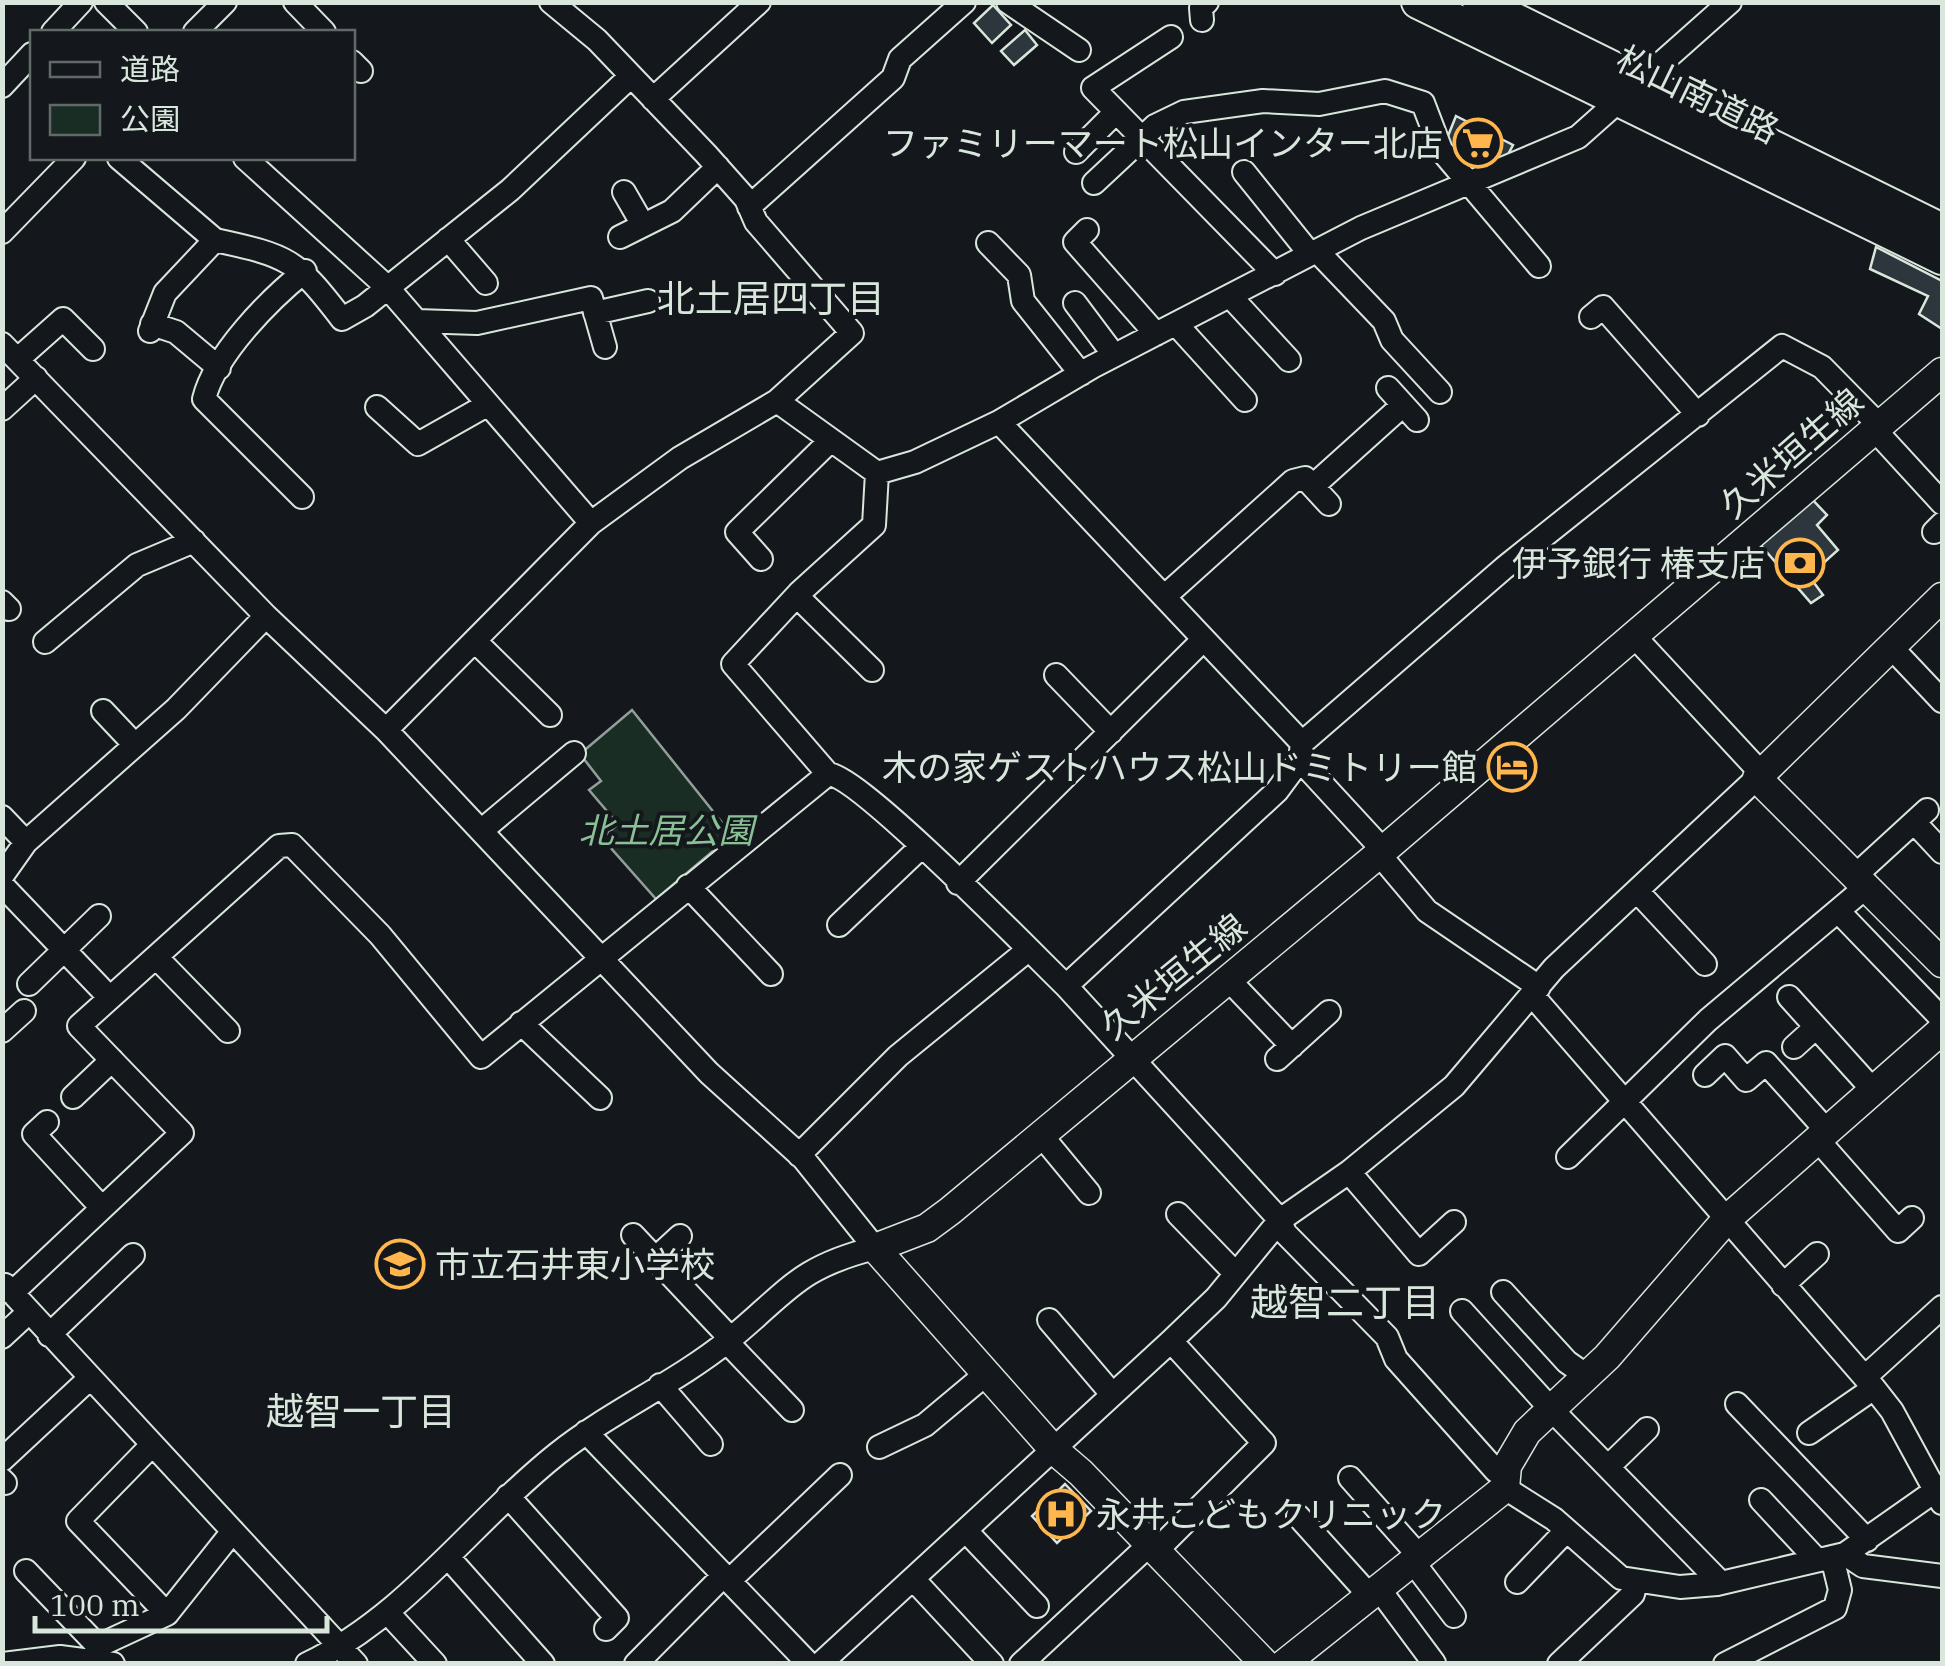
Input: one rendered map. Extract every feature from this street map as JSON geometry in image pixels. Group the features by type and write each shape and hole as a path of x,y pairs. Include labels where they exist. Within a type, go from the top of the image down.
{"highway":[{"name":"松山南道路","path":"1418,2 1942,230"},
{"name":"松山南道路","path":"1480,2 1632,92 1942,258"}],"main road":[{"name":"久米垣生線","path":"874,1248 927,1228 1041,1135 1381,852 1942,372"},
{"path":"1942,597 1759,776 1942,963"},
{"path":"1284,1664 1417,1560 1506,1479 1527,1432 1587,1376 1726,1220 1942,1030"},
{"path":"874,1248 1053,1449 1082,1472 1264,1664"}],"street":[{"path":"55,30 82,2"},
{"path":"106,2 134,30"},
{"path":"197,30 225,2"},
{"path":"295,2 322,30"},
{"path":"386,730 591,523 680,458 777,401 852,333 756,222 718,168 631,76 551,2"},
{"path":"653,99 759,2"},
{"path":"749,207 893,78 900,60 964,2"},
{"path":"1008,2 1079,50"},
{"path":"877,473 915,462 998,422 1114,355 1314,252 1578,138 1730,2"},
{"path":"1172,37 1093,88 1275,274"},
{"path":"2,86 30,56"},
{"path":"121,160 216,240 280,256 305,271 342,319 510,190 631,76"},
{"path":"1094,183 1144,136 1184,112 1263,100 1320,104 1366,94 1403,94 1423,103 1440,150 1539,266"},
{"path":"1076,152 1116,113"},
{"path":"2,232 72,160"},
{"path":"247,160 387,287 591,523"},
{"path":"620,237 672,211 718,168"},
{"path":"1244,172 1314,252 1384,321 1392,340 1440,392"},
{"path":"624,192 644,225"},
{"path":"1087,230 1075,242 1245,400"},
{"path":"448,239 486,283"},
{"path":"216,240 165,292 151,328 176,332 220,368"},
{"path":"988,243 1025,270 1023,300 1081,374"},
{"path":"302,497 207,406 206,389 269,300 305,271"},
{"path":"1230,296 1289,360"},
{"path":"417,321 524,323 591,298 605,347"},
{"path":"595,313 648,301"},
{"path":"1075,303 1114,355"},
{"path":"1591,317 1604,307 1698,415"},
{"path":"93,350 63,319 10,351 266,616 386,730 709,1073 798,1154 874,1248 830,1260 796,1279 729,1340 586,1432 508,1496 350,1655 306,1664"},
{"path":"1066,986 1277,791 1301,752 1504,568 1782,346 1822,367 1942,503"},
{"path":"2,408 36,378"},
{"path":"777,401 877,473"},
{"path":"1164,597 1228,524 1312,490 1403,404"},
{"path":"377,408 418,444 488,405"},
{"path":"877,473 874,526 799,592 734,664 828,774 838,775 862,793 921,847 1134,1057 1280,1220 1286,1233 1386,1337 1396,1359 1496,1471 1602,1566 1636,1581 1680,1587 1721,1583 1832,1557 1940,1494 1870,1383 1623,1100 1535,991 1426,911 1301,752 1204,640 998,422"},
{"path":"761,559 737,532 831,440"},
{"path":"1276,464 1312,490"},
{"path":"45,642 137,564 194,541"},
{"path":"799,592 803,602 872,670"},
{"path":"2,876 26,842 134,745 266,616"},
{"path":"820,1664 1171,1342 1280,1220 1349,1172 1454,1086 1535,991 1759,776 1634,636"},
{"path":"958,883 1204,640"},
{"path":"476,641 550,715"},
{"path":"1891,648 1942,701"},
{"path":"1056,675 1111,732"},
{"path":"103,712 134,745"},
{"path":"481,831 574,752"},
{"path":"350,1655 7,1288 102,1208 182,1133 79,1026 279,846 292,845 380,935 481,1057 828,774"},
{"path":"1568,1157 1708,1020 1839,912 1860,882 1920,816 1942,852"},
{"path":"2,817 26,842"},
{"path":"838,925 921,847"},
{"path":"2,885 110,998"},
{"path":"688,886 771,974"},
{"path":"1637,890 1706,964"},
{"path":"1839,912 1942,1018"},
{"path":"29,984 99,916"},
{"path":"798,1154 898,1056 1028,950"},
{"path":"156,958 228,1031"},
{"path":"1228,979 1285,1052 1330,1012"},
{"path":"1789,997 1873,1090"},
{"path":"521,1023 600,1098"},
{"path":"1794,1047 1816,1027"},
{"path":"1705,1075 1725,1056 1746,1080 1766,1063 1898,1231 1912,1218"},
{"path":"72,1097 112,1060"},
{"path":"47,1122 34,1134 102,1208"},
{"path":"1041,1135 1089,1194"},
{"path":"1349,1172 1420,1254 1454,1222"},
{"path":"1178,1214 1235,1273"},
{"path":"632,1235 792,1410"},
{"path":"655,1259 680,1236"},
{"path":"1783,1285 1817,1254"},
{"path":"49,1336 134,1255"},
{"path":"1502,1292 1567,1362 1587,1376"},
{"path":"1809,1433 1870,1383 1942,1307"},
{"path":"1462,1310 1552,1410 1721,1583"},
{"path":"2,1337 29,1312"},
{"path":"1049,1320 1112,1394"},
{"path":"1020,1664 1152,1549 1264,1442 1171,1342"},
{"path":"879,1447 925,1425 986,1374"},
{"path":"3,1474 89,1379"},
{"path":"660,1385 711,1444"},
{"path":"1736,1405 1867,1540"},
{"path":"1608,1467 1647,1428"},
{"path":"586,1432 809,1664"},
{"path":"152,1445 78,1521 166,1614"},
{"path":"1350,1478 1417,1560 1454,1616"},
{"path":"636,1664 726,1578 836,1488"},
{"path":"508,1496 617,1618 606,1629"},
{"path":"1762,1500 1832,1557 1863,1566 1942,1576"},
{"path":"1298,1516 1374,1592 1434,1663"},
{"path":"7,1657 102,1656 166,1614 234,1531"},
{"path":"1517,1582 1566,1531"},
{"path":"968,1532 1037,1606"},
{"path":"448,1557 518,1647 543,1664"},
{"path":"1725,1664 1835,1608 1840,1590 1832,1557"},
{"path":"26,1571 102,1656"},
{"path":"914,1580 992,1664"},
{"path":"1559,1664 1632,1594 1636,1581"},
{"path":"389,1614 435,1664"}],"green space":[{"name":"北土居公園","path":"632,710 732,835 656,899 602,838 618,824 589,790 601,781 580,754"}],"building":[{"path":"993,5 1011,25 992,43 974,23"},
{"path":"1025,30 1037,45 1014,65 1001,51"},
{"name":"ファミリーマート松山インター北店","path":"1456,116 1513,145 1504,162 1483,170 1454,156 1446,141"},
{"path":"1876,247 1942,281 1942,329 1919,314 1928,296 1870,269"},
{"name":"伊予銀行 椿支店","path":"1809,496 1827,515 1817,525 1838,550 1809,576 1823,595 1811,603 1758,542"},
{"name":"永井こどもクリニック","path":"1065,1484 1091,1511 1057,1543 1032,1516"}],"place":[{"name":"ファミリーマート松山インター北店","path":"1478,143"},
{"name":"伊予銀行 椿支店","path":"1800,563"},
{"name":"木の家ゲストハウス松山ドミトリー館","path":"1512,767"},
{"name":"市立石井東小学校","path":"400,1264"},
{"name":"永井こどもクリニック","path":"1061,1514"}],"district":[{"name":"北土居四丁目","path":"771,297"},
{"name":"越智二丁目","path":"1345,1301"},
{"name":"越智一丁目","path":"361,1410"}]}
